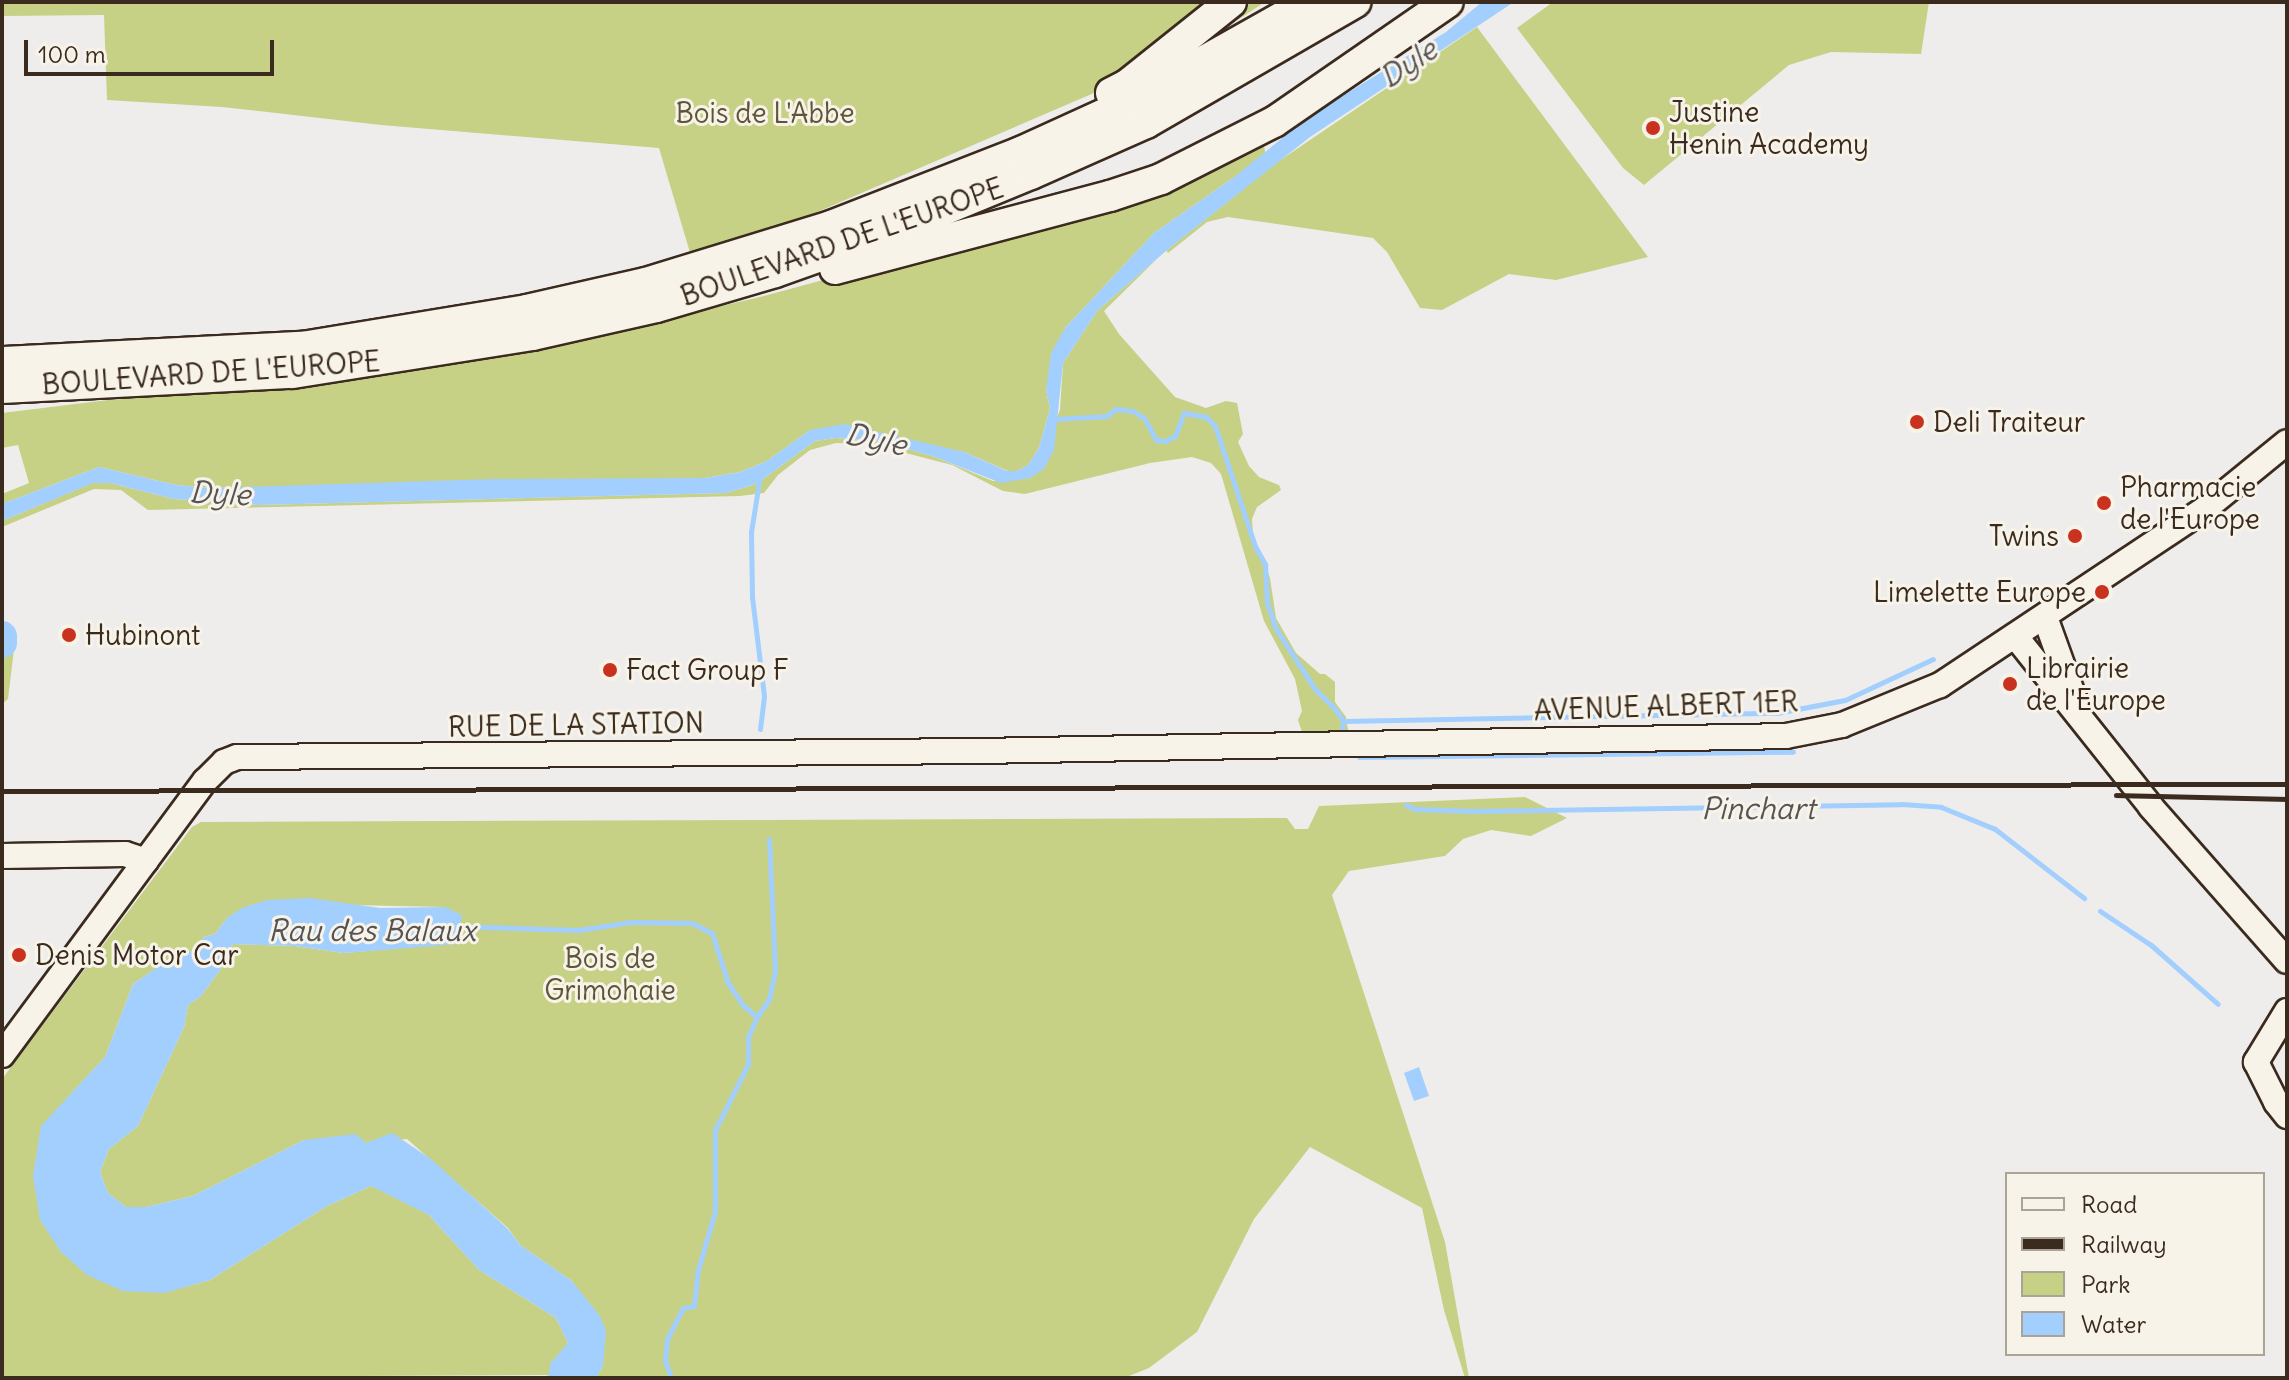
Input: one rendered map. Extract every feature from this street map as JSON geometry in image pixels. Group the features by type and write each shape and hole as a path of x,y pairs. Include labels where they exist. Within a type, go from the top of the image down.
{"highway":[{"path":"1021,152 1040,128 1127,85 1231,2"},
{"name":"BOULEVARD DE L'EUROPE","path":"3,382 302,347 527,310 646,283 765,248 903,200 1021,152 1135,100 1309,2"},
{"name":"BOULEVARD DE L'EUROPE","path":"3,382 217,379 401,358 532,335 640,311 775,272 907,225 1146,123 1356,2"},
{"path":"775,272 799,278 1095,200 1161,179 1274,122 1448,2"}],"main road":[{"name":"AVENUE ALBERT 1ER","path":"1297,745 1786,736 1842,725 1940,685 2013,639 2206,508 2287,442"},
{"path":"2045,617 2081,717"},
{"path":"2013,639 2059,699 2081,717 2151,807 2287,961"},
{"name":"RUE DE LA STATION","path":"2,1055 212,772 237,757 1297,745"},
{"path":"2,856 125,854 146,861"},
{"path":"2287,1011 2256,1062 2276,1102 2287,1116"}],"green space":[{"name":"Bois de L'Abbe","path":"2,2 1265,2 1187,53 787,225 691,256 659,148 381,125 222,107 107,100 104,15 2,16"},
{"name":"Justine Henin Academy","path":"1553,2 1929,2 1921,54 1831,52 1789,65 1644,185 1623,168 1517,28"},
{"path":"1477,27 1648,257 1556,280 1509,274 1442,310 1420,308 1387,252 1373,238 1228,217 1207,222 1168,253 1166,251 1276,163"},
{"path":"1262,138 1266,155 1154,233 1065,328 1046,390 1050,408 1039,448 1028,465 1017,471 1008,471 964,452 810,430 767,461 740,472 705,478 211,488 176,485 99,467 2,504 2,494 29,483 18,445 2,448 2,413 108,400 331,384 537,349 760,297 1116,201"},
{"path":"1158,257 1104,311 1119,334 1175,397 1206,408 1226,401 1237,403 1243,434 1238,442 1249,466 1259,477 1279,485 1281,490 1257,507 1252,519 1253,534 1270,578 1276,618 1296,653 1320,674 1335,682 1335,702 1346,717 1348,730 1333,735 1302,732 1298,720 1302,711 1295,679 1264,621 1221,474 1211,463 1192,457 1150,463 1025,494 1003,491 952,465 871,444 836,443 810,450 778,475 764,493 740,496 148,510 121,490 94,489 2,527 2,521 92,483 110,483 174,499 259,505 726,493 756,484 815,441 835,438 881,441 935,457 993,481 1030,478 1060,410 1063,363 1098,310"},
{"path":"2,621 14,649 8,699 2,704"},
{"name":"Bois de Grimohaie","path":"1525,797 1567,818 1531,836 1491,830 1463,839 1445,856 1349,871 1332,895 1445,1242 1469,1378 1465,1378 1444,1310 1422,1208 1310,1147 1254,1219 1197,1332 1149,1368 1124,1378 596,1378 603,1366 572,1281 520,1245 508,1228 407,1139 366,1143 304,1140 193,1196 146,1207 126,1207 108,1193 100,1172 109,1149 138,1126 184,1027 188,1005 201,996 223,966 233,944 295,946 344,953 458,943 445,907 351,905 227,918 215,934 204,937 192,951 171,958 133,984 105,1057 41,1127 181,1288 210,1280 327,1206 371,1186 400,1198 429,1215 479,1270 556,1318 568,1343 550,1375 2,1378 2,1079 192,827 201,822 1287,818 1295,829 1308,829 1319,806"}],"water":[{"path":"1482,2 1514,2 1310,137 1167,250 1098,310 1063,363 1054,450 1044,469 1030,478 1001,483 935,457 881,441 835,438 815,441 756,484 726,493 259,505 174,499 110,483 93,483 2,521 2,504 99,467 176,485 211,488 494,479 705,478 740,472 767,461 810,430 844,424 964,452 1007,471 1017,471 1028,465 1039,448 1050,408 1046,390 1051,353 1065,328 1154,233 1233,178 1307,118 1446,32"},
{"path":"310,898 380,908 445,907 462,915 458,944 344,953 295,946 233,944 223,966 201,996 188,1005 184,1027 138,1126 109,1149 100,1172 108,1193 126,1207 146,1207 193,1196 304,1140 356,1134 366,1143 392,1133 431,1159 508,1229 520,1245 572,1281 600,1316 606,1331 603,1366 596,1378 540,1378 549,1375 550,1364 568,1343 556,1318 479,1270 429,1215 371,1186 327,1206 210,1280 164,1293 123,1291 87,1275 61,1252 40,1220 33,1176 41,1126 105,1057 133,984 171,958 192,951 204,937 215,934 227,918 242,908 267,900"},
{"path":"1419,1067 1429,1096 1414,1101 1404,1073"}],"waterway":[{"name":"Pinchart","path":"1055,419 1107,416 1115,409 1133,411 1144,418 1156,440 1165,441 1175,436 1184,413 1206,417 1215,426 1255,546 1265,564 1267,603 1276,629 1315,689 1336,710 1343,721 1342,729"},
{"path":"760,476 751,532 752,597 764,696 760,729"},
{"name":"Dyle","path":"2,636 2,643"},
{"path":"1343,721 1777,713 1845,700 1933,659"},
{"path":"1359,757 1793,752"},
{"name":"Pinchart","path":"1406,805 1415,809 1472,811 1902,804 1941,807 1995,829 2084,898"},
{"name":"Rau des Balaux","path":"455,926 578,930 631,922 692,923 712,933 728,983 743,1005 757,1017 769,999 775,970 769,839"},
{"name":"Pinchart","path":"2100,911 2151,945 2218,1004"},
{"name":"Rau des Balaux","path":"671,1378 665,1361 667,1339 683,1308 694,1306 698,1270 715,1211 715,1130 748,1064 748,1037 757,1017"}],"railway":[{"path":"2,791 2287,784"},
{"path":"2116,795 2287,799"}],"place":[{"name":"Justine Henin Academy","path":"1653,128"},
{"name":"Deli Traiteur","path":"1917,422"},
{"name":"Pharmacie de l'Europe","path":"2104,503"},
{"name":"Twins","path":"2075,536"},
{"name":"Limelette Europe","path":"2102,592"},
{"name":"Hubinont","path":"69,635"},
{"name":"Fact Group F","path":"610,670"},
{"name":"Librairie de l'Europe","path":"2010,684"},
{"name":"Denis Motor Car","path":"19,955"}]}
